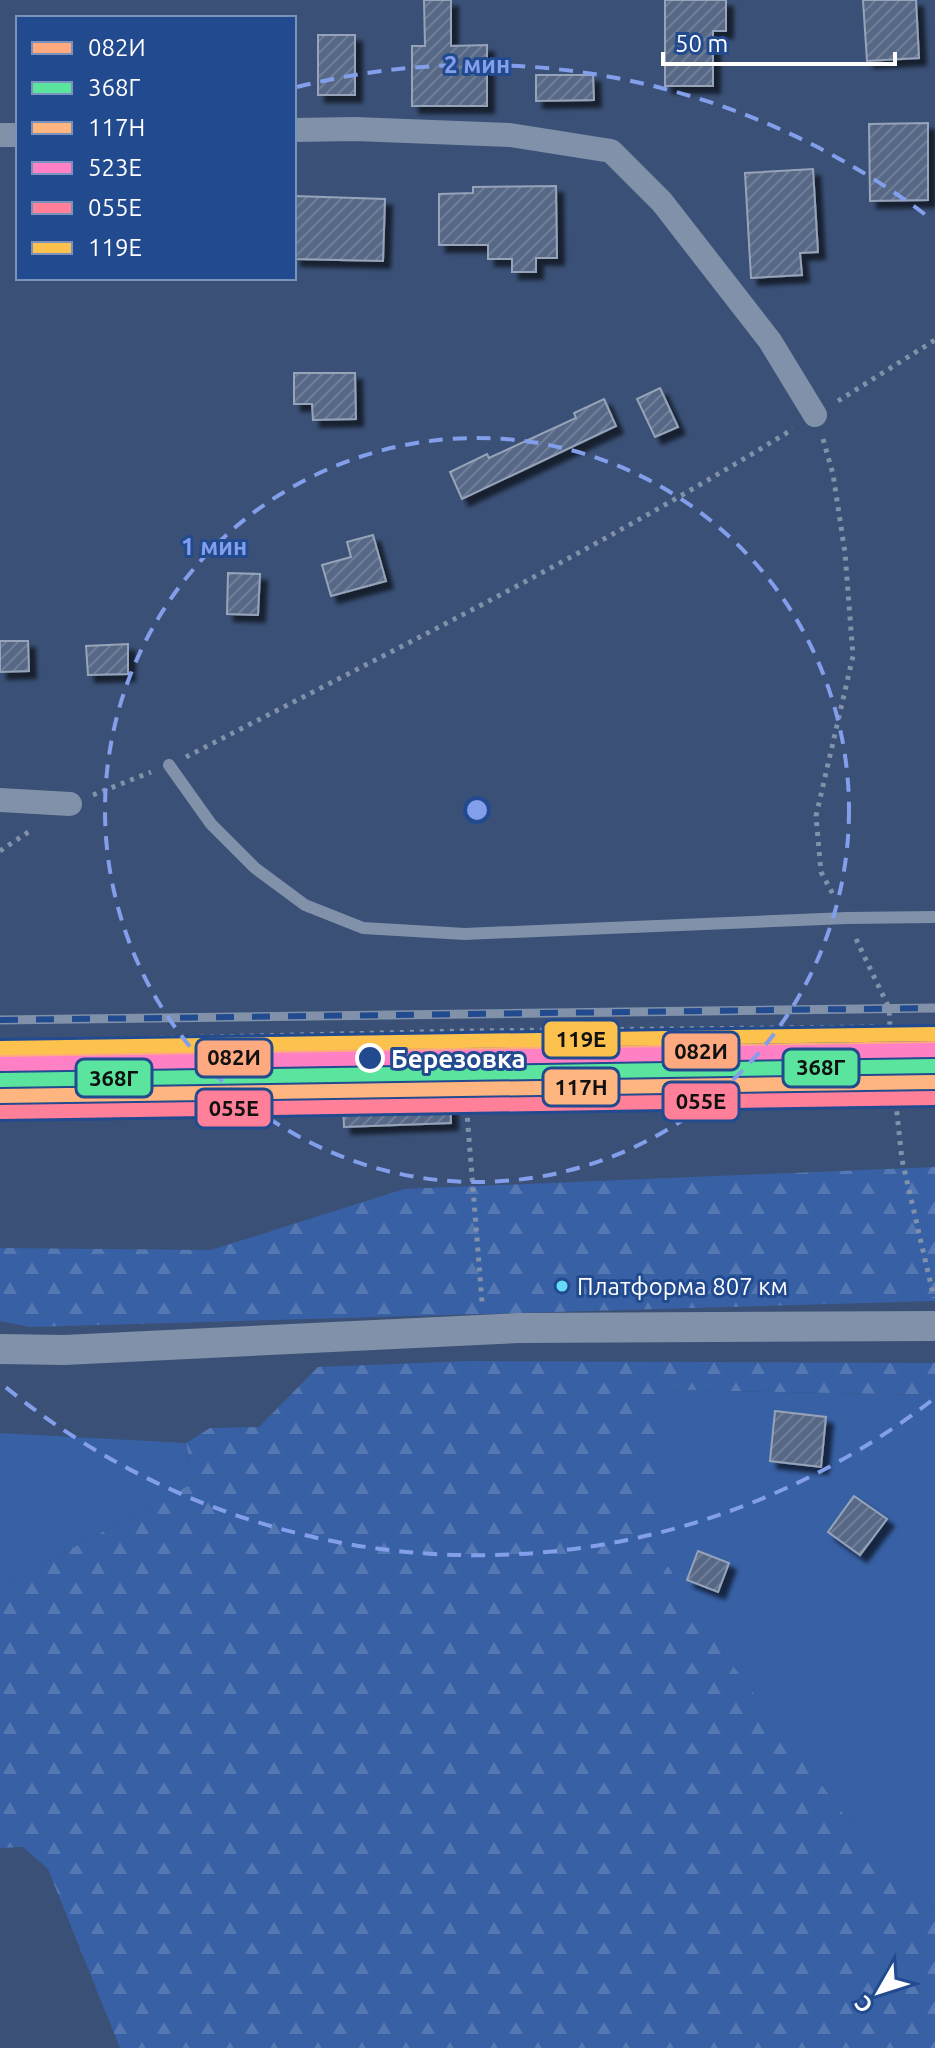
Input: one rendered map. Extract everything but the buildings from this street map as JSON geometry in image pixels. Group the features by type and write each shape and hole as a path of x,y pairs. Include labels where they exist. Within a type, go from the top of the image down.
{"street":[{"path":"296,130 510,135 611,151 662,202 770,341 815,415"},
{"path":"0,800 70,804"},
{"path":"0,1349 64,1350 485,1329 935,1326"}],"lane":[{"path":"169,765 211,824 255,868 305,905 363,928 465,934 935,917"}],"path":[{"path":"0,851 70,804 169,765 414,640 691,492 935,340"},
{"path":"815,415 833,474 845,553 853,656 816,816 821,872 847,918 889,1008 902,1160 935,1301"},
{"path":"0,1042 465,1031 876,1027"},
{"path":"0,1098 465,1088 875,1084"},
{"path":"465,1088 485,1329"}],"green space":[{"path":"935,1167 935,1301 30,1327 0,1321 0,1248 211,1250 404,1189"},
{"path":"470,1361 935,1363 935,1395 663,1390 841,1811 935,1909 935,2048 120,2048 48,1869 23,1847 0,1848 0,1587 193,1483 186,1443 210,1428 259,1427 318,1367"},
{"path":"662,1390 935,1395 935,1909 841,1811 722,1651 664,1560"},
{"path":"0,1433 186,1443 193,1483 0,1587"}],"railway":[{"path":"0,1020 935,1008"}],"transit line":[{"name":"119Е","path":"0,1048 935,1034"},
{"name":"082И","path":"0,1061 935,1048"},
{"name":"523Е","path":"0,1064 935,1050"},
{"name":"368Г","path":"0,1080 935,1066"},
{"name":"117Н","path":"0,1096 935,1082"},
{"name":"055Е","path":"0,1112 935,1098"}],"place":[{"name":"Березовка","path":"370,1058"},
{"name":"Платформа 807 км","path":"562,1286"}]}
